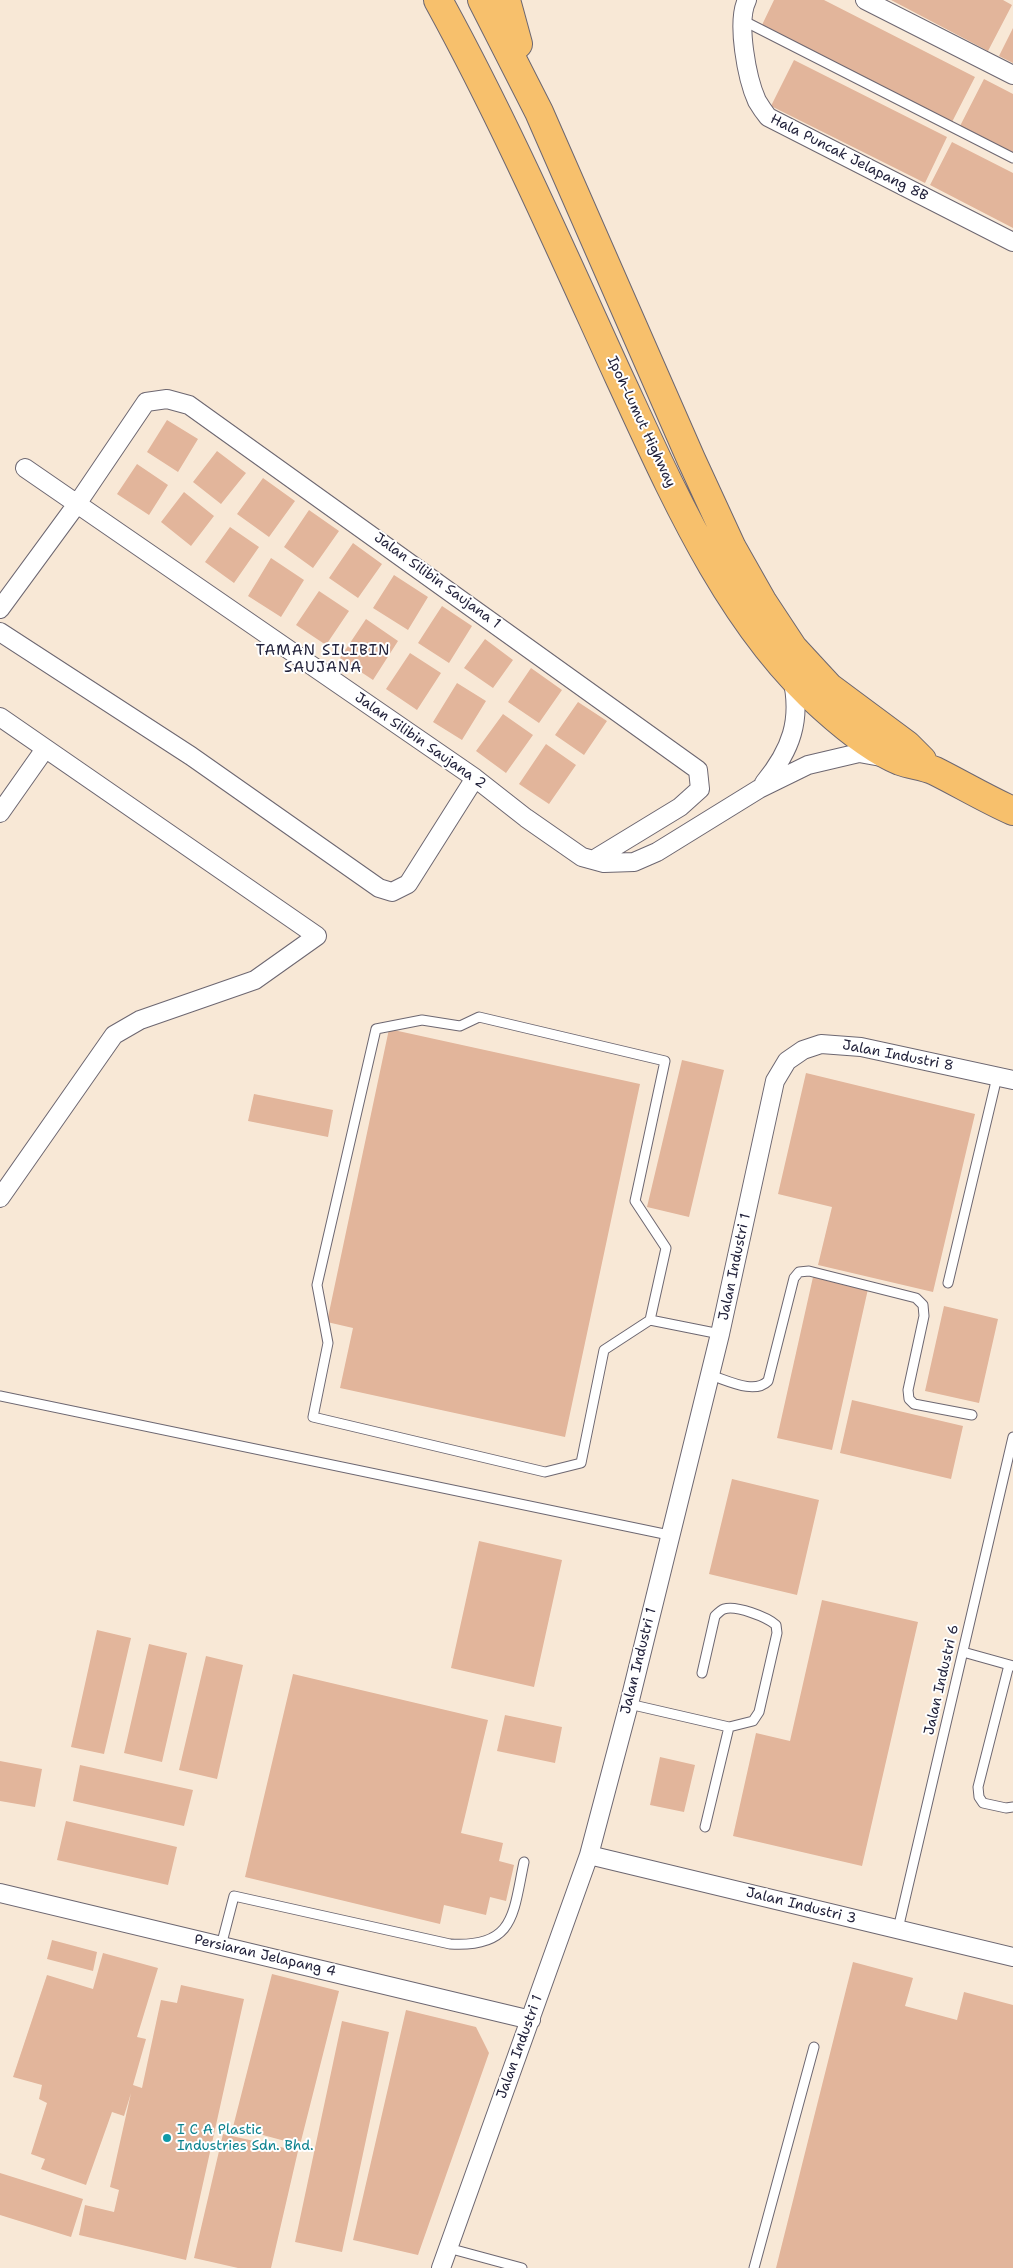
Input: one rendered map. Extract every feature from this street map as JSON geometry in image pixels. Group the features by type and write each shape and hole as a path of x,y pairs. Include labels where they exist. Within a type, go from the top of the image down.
{"highway":[{"name":"Ipoh-Lumut Highway","path":"438,0 477,70 662,469 716,574 792,676 824,708 862,739 898,760 932,770 1013,811"},
{"path":"453,0 476,48 477,70"},
{"name":"Ipoh-Lumut Highway","path":"482,0 539,112 732,548 762,601 793,648 829,687 908,745 932,770"},
{"path":"506,0 539,112"}],"street":[{"name":"Hala Puncak Jelapang 8B","path":"747,0 742,20 748,73 757,101 768,118 1013,242"},
{"path":"864,0 1013,75"},
{"name":"Jalan Silibin Saujana 1","path":"77,504 146,402 167,399 189,405 203,413 698,770 700,789 680,807 592,860"},
{"name":"Jalan Silibin Saujana 2","path":"25,468 475,778 526,818 582,857 592,860"},
{"path":"0,609 77,504"},
{"path":"0,632 191,756 379,888 392,892 408,884 475,778"},
{"path":"759,789 778,765 791,739 795,722 796,697 792,676"},
{"path":"0,717 317,936 254,980 140,1020 114,1035 0,1198"},
{"path":"0,813 44,749"},
{"path":"592,860 604,863 634,862 657,852 759,789 808,765 831,758 859,753 898,760"},
{"name":"Jalan Industri 8","path":"787,1061 803,1050 821,1044 840,1044 1005,1079"},
{"name":"Jalan Industri 1","path":"441,2268 589,1855 629,1704 669,1535 720,1334 775,1081 787,1061"},
{"name":"Jalan Industri 3","path":"589,1855 1013,1957"},
{"name":"Persiaran Jelapang 4","path":"0,1893 530,2020"}],"lane":[{"path":"742,20 1013,158"},
{"path":"650,1320 666,1248 635,1201 664,1061 479,1016 460,1026 422,1020 376,1029 317,1285 328,1343 313,1416 545,1472 580,1463 604,1350 650,1320 720,1334"},
{"path":"948,1283 1005,1079"},
{"path":"710,1375 754,1388 763,1386 768,1381 794,1278 799,1272 809,1271 916,1298 923,1305 924,1316 908,1390 909,1399 914,1404 972,1415"},
{"path":"0,1396 669,1535"},
{"name":"Jalan Industri 6","path":"898,1929 1013,1437"},
{"path":"629,1704 728,1727 753,1721 759,1712 776,1633 776,1625 769,1618 732,1608 723,1609 715,1616 702,1673"},
{"path":"963,1652 1011,1666 978,1787 979,1797 984,1803 1006,1808 1013,1807"},
{"path":"705,1827 728,1727"},
{"path":"221,1946 234,1896 450,1944 484,1943 499,1935 512,1919 524,1862"},
{"path":"754,2268 814,2047"},
{"path":"448,2248 522,2268"}],"building":[{"path":"774,0 824,0 975,77 952,122 762,25"},
{"path":"891,0 1003,0 1012,5 988,51"},
{"path":"1013,28 1013,63 999,56"},
{"path":"794,60 947,137 925,183 771,106"},
{"path":"984,79 1013,94 1013,154 960,126"},
{"path":"952,142 1013,173 1013,228 930,185"},
{"path":"167,420 198,439 178,472 147,452"},
{"path":"217,451 246,473 221,504 193,482"},
{"path":"137,464 168,485 149,515 117,494"},
{"path":"263,478 295,501 269,537 237,514"},
{"path":"184,492 214,516 191,546 161,522"},
{"path":"309,510 339,531 313,568 284,547"},
{"path":"230,527 259,547 234,583 205,562"},
{"path":"353,543 382,564 358,598 329,578"},
{"path":"271,558 304,580 281,617 248,596"},
{"path":"394,575 428,597 408,630 373,608"},
{"path":"319,591 349,611 326,645 296,625"},
{"path":"442,606 472,626 449,663 418,643"},
{"path":"366,619 398,641 373,680 340,658"},
{"path":"485,639 513,660 493,688 464,668"},
{"path":"410,653 441,673 417,710 386,689"},
{"path":"531,668 562,690 539,723 508,702"},
{"path":"457,683 486,701 462,740 433,722"},
{"path":"578,702 607,721 584,755 555,735"},
{"path":"503,714 533,735 506,773 476,751"},
{"path":"546,744 576,765 549,804 519,784"},
{"path":"389,1029 640,1084 565,1437 340,1388 353,1328 327,1322"},
{"path":"682,1060 724,1070 689,1217 647,1207"},
{"path":"806,1073 975,1114 933,1292 818,1265 832,1207 778,1194"},
{"path":"254,1094 333,1110 328,1137 248,1121"},
{"path":"813,1277 868,1289 832,1450 777,1438"},
{"path":"944,1306 998,1319 979,1403 925,1391"},
{"path":"852,1400 963,1426 951,1479 840,1453"},
{"path":"732,1479 819,1500 797,1595 709,1574"},
{"path":"479,1541 562,1560 534,1687 451,1668"},
{"path":"822,1600 918,1622 862,1866 733,1836 756,1733 790,1741"},
{"path":"97,1630 131,1638 104,1754 71,1747"},
{"path":"149,1644 187,1653 162,1762 124,1753"},
{"path":"206,1656 243,1665 217,1779 179,1770"},
{"path":"293,1674 488,1720 461,1833 503,1843 499,1861 514,1865 506,1901 490,1897 486,1915 444,1905 440,1924 245,1877"},
{"path":"505,1715 562,1727 555,1763 497,1751"},
{"path":"660,1757 695,1765 684,1812 650,1805"},
{"path":"0,1761 42,1769 35,1807 0,1801"},
{"path":"80,1765 193,1790 184,1826 73,1801"},
{"path":"66,1821 177,1847 168,1885 57,1860"},
{"path":"52,1940 97,1952 93,1971 47,1959"},
{"path":"103,1953 158,1968 137,2037 146,2039 133,2085 142,2088 161,2000 177,2003 181,1985 244,1999 186,2260 79,2235 85,2205 114,2212 119,2190 110,2187 131,2093 124,2116 112,2112 86,2185 41,2169 45,2159 31,2154 47,2103 39,2099 42,2085 13,2077 47,1975 93,1989"},
{"path":"853,1962 913,1978 905,2006 957,2020 964,1992 1013,2005 1013,2268 776,2268"},
{"path":"272,1974 339,1991 300,2145 233,2127"},
{"path":"406,2010 476,2027 489,2053 418,2255 353,2240"},
{"path":"342,2021 389,2032 342,2252 295,2242"},
{"path":"223,2134 298,2151 271,2268 238,2268 194,2258"},
{"path":"0,2173 83,2199 71,2237 0,2215"}],"place":[{"name":"I C A Plastic Industries Sdn. Bhd.","path":"167,2138"}],"district":[{"name":"TAMAN SILIBIN SAUJANA","path":"323,660"}]}
